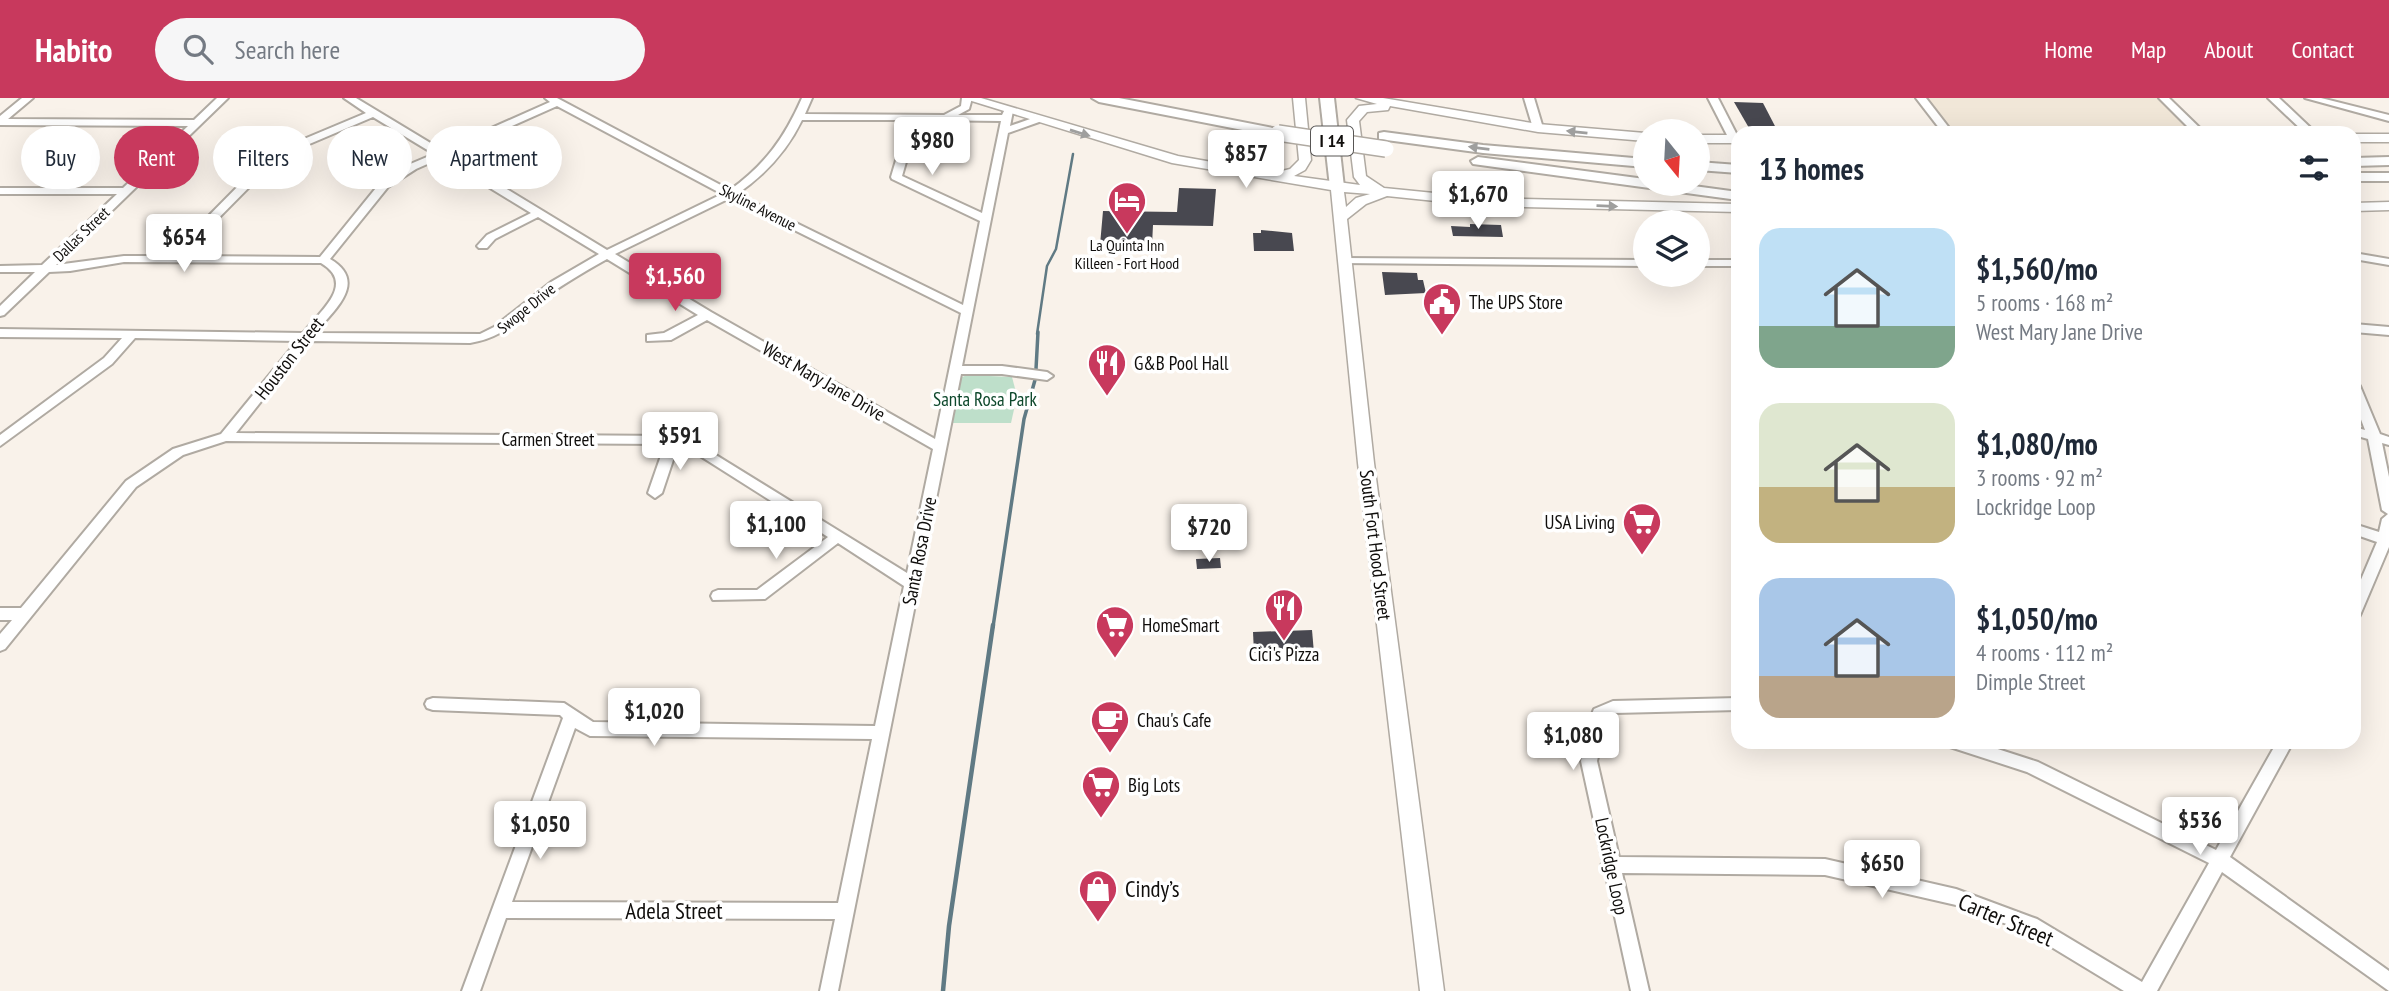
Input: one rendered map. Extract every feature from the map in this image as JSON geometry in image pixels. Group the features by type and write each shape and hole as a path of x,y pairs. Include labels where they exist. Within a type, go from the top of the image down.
{"highway":[{"name":"I 14","path":"1099,98 1385,143 1478,161 1633,175"},
{"name":"I 14","path":"1158,98 1277,126"},
{"name":"South Fort Hood Street","path":"1327,98 1336,187"},
{"name":"I 14","path":"1385,143 1633,162"},
{"path":"1478,161 1731,195"},
{"path":"2361,162 2389,161"},
{"path":"1710,167 1731,168"},
{"path":"2361,177 2389,177"},
{"path":"1710,181 1731,182"}],"main road":[{"path":"968,98 1007,120 1036,120 1177,160 1336,187 1484,202 1731,208"},
{"path":"1255,175 1283,175 1303,167 1305,160 1299,98"},
{"path":"1362,98 1538,128 1633,136"},
{"path":"1388,194 1372,188 1360,177 1353,120 1363,109 1402,106"},
{"path":"2361,138 2389,138"},
{"path":"1710,139 1731,139"},
{"name":"South Fort Hood Street","path":"1336,187 1366,463 1432,991"},
{"path":"1340,218 1361,201 1388,194"},
{"path":"2361,206 2389,206"}],"street":[{"path":"0,122 28,98"},
{"name":"Dallas Street","path":"0,313 194,123 223,98"},
{"name":"West Mary Jane Drive","path":"349,98 426,144"},
{"name":"Swope Drive","path":"306,337 470,339 498,333 528,303 559,282 730,194 757,177 776,159 807,98"},
{"path":"942,117 966,107 968,98"},
{"path":"1529,98 1538,128"},
{"path":"1713,98 1731,130"},
{"path":"1921,98 1943,126"},
{"path":"2164,98 2193,126"},
{"path":"2273,98 2303,126"},
{"path":"2310,98 2389,118"},
{"path":"499,126 554,100"},
{"name":"Skyline Avenue","path":"554,100 730,194 968,312"},
{"path":"173,258 263,167 296,146 374,113"},
{"path":"799,117 1036,120"},
{"path":"914,117 896,177 987,220"},
{"name":"Santa Rosa Drive","path":"829,991 1007,120"},
{"path":"0,122 194,123"},
{"path":"0,269 44,270 124,259 323,260 384,186 426,160"},
{"name":"West Mary Jane Drive","path":"500,189 707,315 939,447"},
{"path":"0,191 124,191"},
{"path":"484,246 491,237 539,213"},
{"path":"2361,257 2389,262"},
{"name":"Houston Street","path":"226,437 341,293 344,281 342,273 323,260"},
{"path":"1344,261 1633,262"},
{"path":"1710,263 1731,263"},
{"path":"651,338 667,337 707,315"},
{"path":"2361,329 2389,331"},
{"path":"0,333 306,337"},
{"path":"0,442 108,361 132,335"},
{"path":"955,370 1002,370 1047,376"},
{"path":"2361,404 2374,436 2389,510"},
{"path":"2361,433 2389,441"},
{"path":"0,645 131,484 178,452 226,437"},
{"name":"Carmen Street","path":"226,437 673,440 690,443 913,584"},
{"path":"655,493 673,440"},
{"path":"2361,597 2387,540 2389,519"},
{"path":"2361,531 2387,540"},
{"path":"718,596 760,595 838,537"},
{"path":"0,614 24,614"},
{"path":"433,704 564,709 570,717 590,729 882,733"},
{"name":"Lockridge Loop","path":"1640,991 1610,865 1590,761 1600,713 1613,707 1731,704"},
{"path":"471,991 570,717"},
{"path":"1977,749 2032,767 2220,860 2389,982"},
{"path":"2147,991 2281,749"},
{"name":"Carter Street","path":"1610,865 1825,867 1956,897 2031,925 2141,991"},
{"name":"Adela Street","path":"502,910 846,911"}],"shaded area":[{"path":"1927,98 2157,98 2186,126 1948,126"}],"green space":[{"name":"Santa Rosa Park","path":"967,375 1012,377 1017,396 1011,423 953,423 960,378"}],"building":[{"path":"1734,102 1763,103 1775,126 1748,126"},
{"name":"La Quinta Inn Killeen - Fort Hood","path":"1179,188 1216,189 1213,226 1153,225 1152,245 1100,245 1103,211 1177,212"},
{"path":"1470,224 1501,225 1503,237 1453,236 1451,226 1470,227"},
{"path":"1261,230 1292,233 1294,251 1254,251 1253,233 1261,233"},
{"path":"1382,272 1417,273 1418,280 1423,280 1426,293 1385,295"},
{"path":"1220,558 1221,568 1197,569 1196,559"},
{"name":"Cici's Pizza","path":"1312,630 1314,653 1254,653 1253,632"}],"waterway":[{"path":"1037,334 1047,266 1056,249 1073,154"},
{"path":"1036,369 1038,332"},
{"path":"993,627 1024,419 1035,380"},
{"path":"943,991 949,926 993,625"}],"place":[{"name":"La Quinta Inn Killeen - Fort Hood","path":"1127,235"},
{"name":"The UPS Store","path":"1442,336"},
{"name":"G&B Pool Hall","path":"1107,397"},
{"name":"USA Living","path":"1642,556"},
{"name":"Cici's Pizza","path":"1284,642"},
{"name":"HomeSmart","path":"1115,659"},
{"name":"Chau's Cafe","path":"1110,754"},
{"name":"Big Lots","path":"1101,819"},
{"name":"Cindy’s","path":"1098,923"}]}
